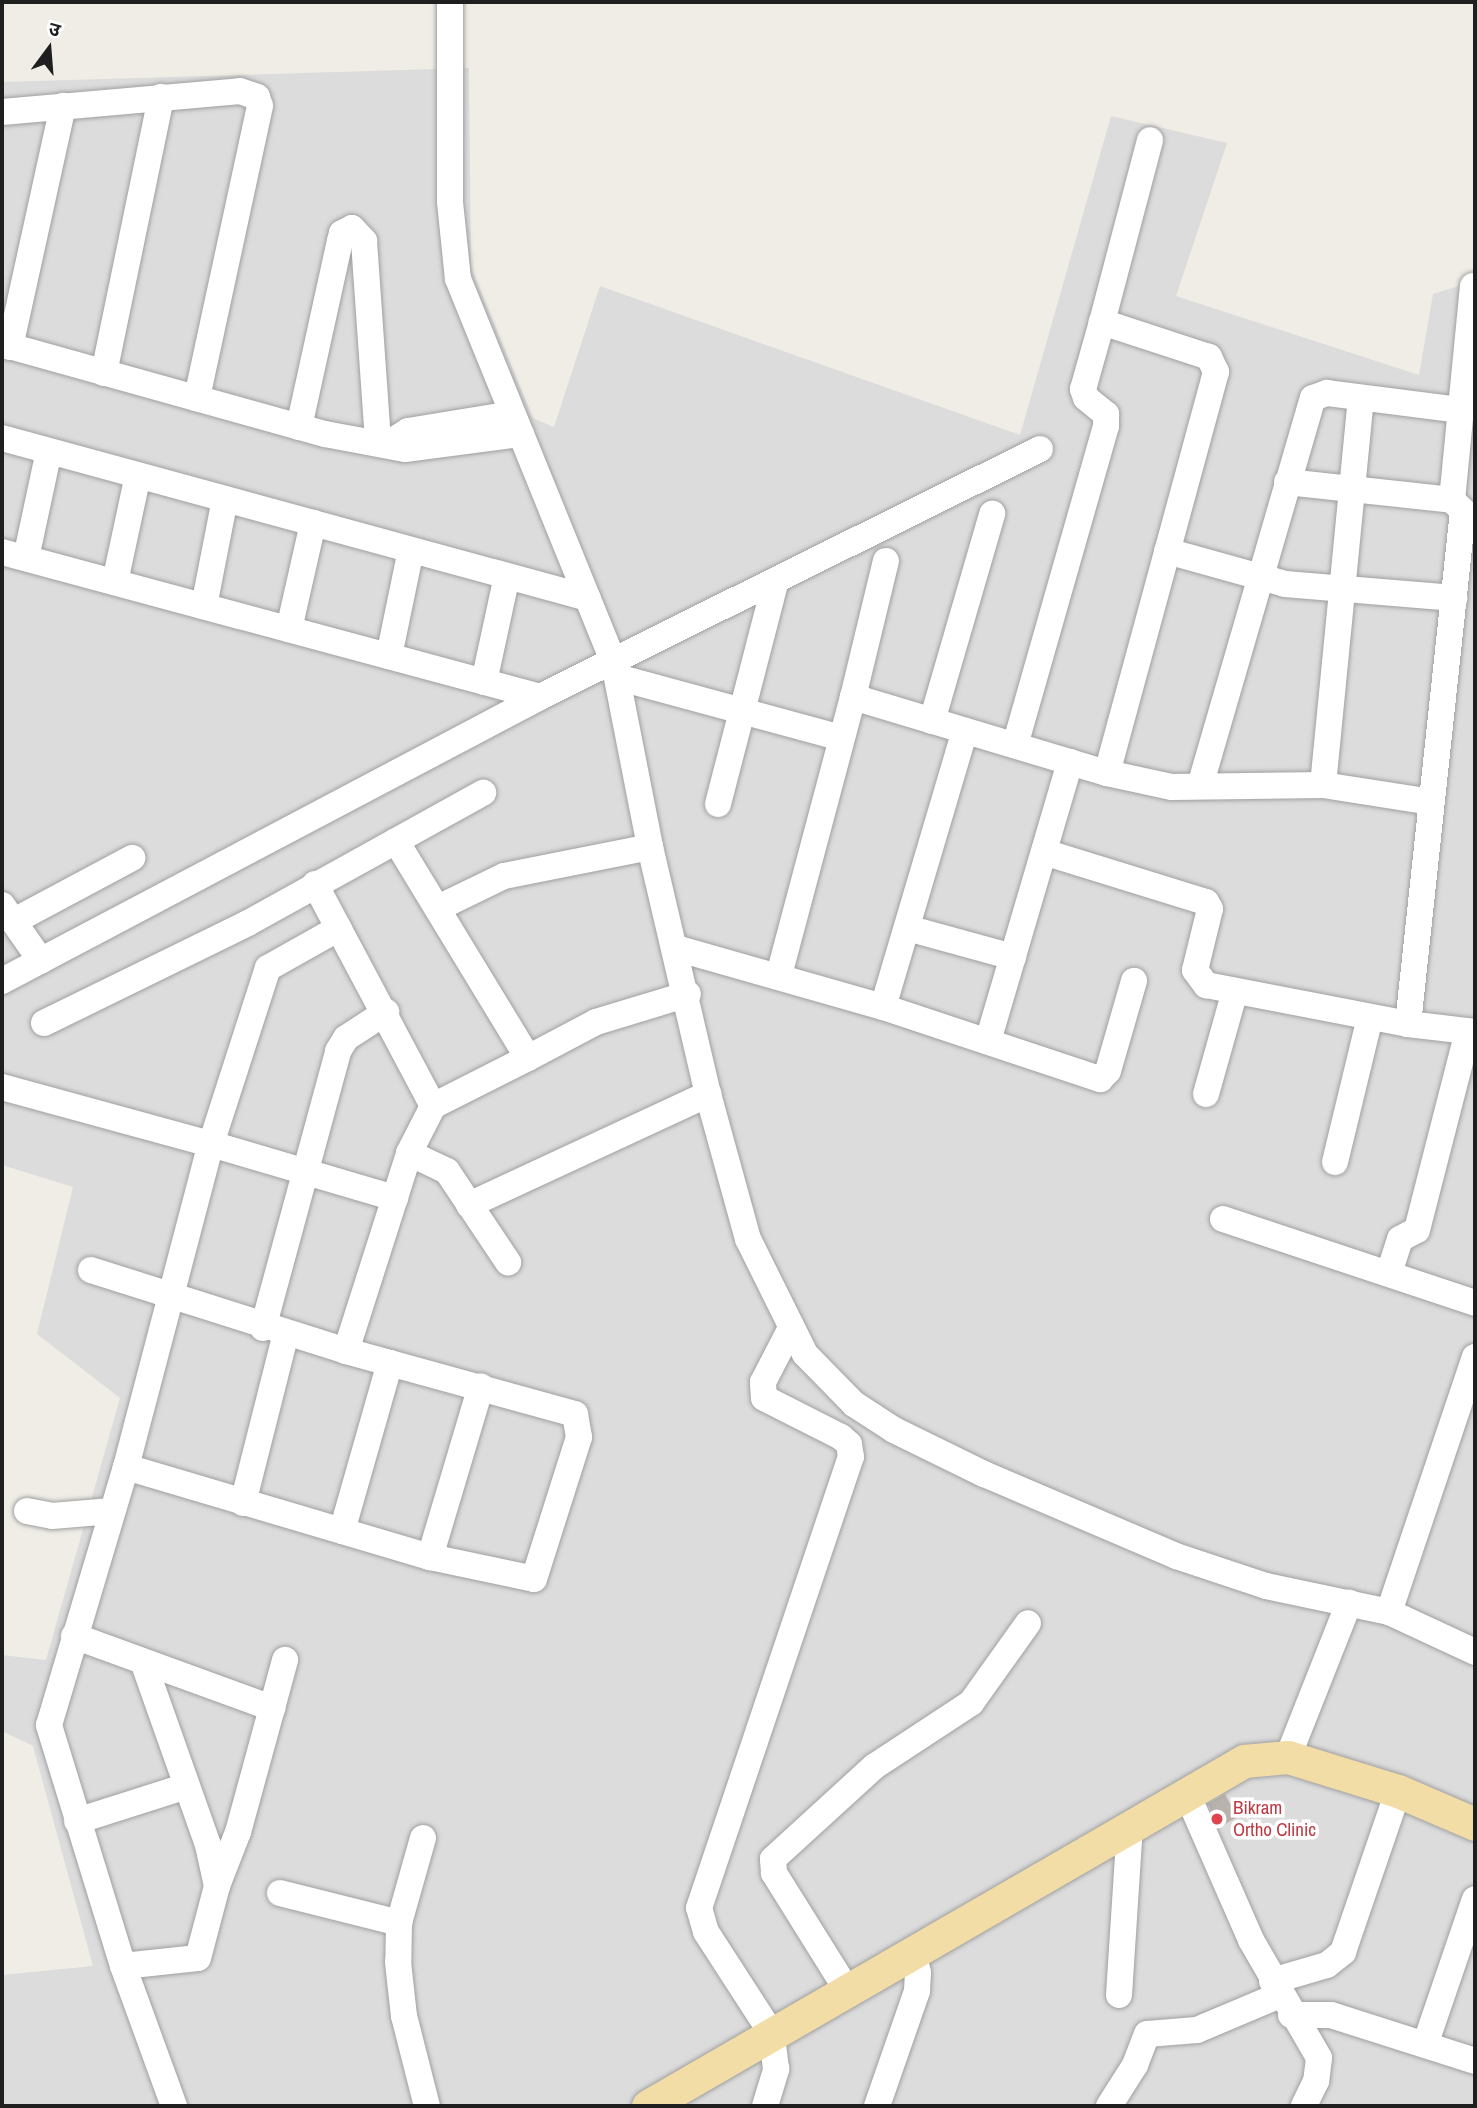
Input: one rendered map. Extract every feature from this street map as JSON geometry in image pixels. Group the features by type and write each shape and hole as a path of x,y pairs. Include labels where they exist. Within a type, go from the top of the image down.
{"main road":[{"path":"648,2106 1244,1761 1287,1757 1398,1791 1475,1824"}],"street":[{"path":"450,2 452,238 471,320 517,424 615,670 650,847 688,994 708,1094 748,1239 805,1354 831,1385 894,1430 1176,1556 1266,1586 1389,1612 1475,1652"},
{"path":"2,112 240,90 251,92 260,106 197,398"},
{"path":"104,373 161,97"},
{"path":"63,106 6,345 299,427 421,449 517,424"},
{"path":"1015,745 1106,426 1106,414 1086,398 1083,389 1150,140"},
{"path":"299,427 342,233 352,228 364,241 383,443"},
{"path":"1452,500 1473,286"},
{"path":"1102,322 1209,357 1215,366 1107,773"},
{"path":"1200,786 1313,398 1327,393 1361,400 1461,410"},
{"path":"1324,785 1361,400"},
{"path":"2,438 588,598"},
{"path":"2,981 540,697 615,670 775,583 1040,449"},
{"path":"49,451 14,555 540,697"},
{"path":"115,582 138,475"},
{"path":"1287,482 1452,500 1460,505 1463,517 1408,1024"},
{"path":"204,606 225,499"},
{"path":"932,721 992,514"},
{"path":"289,629 313,523"},
{"path":"389,656 411,550"},
{"path":"1167,551 1259,578 1342,590 1454,598"},
{"path":"779,975 887,561"},
{"path":"484,682 507,576"},
{"path":"718,804 738,710 775,583"},
{"path":"615,670 738,710 841,738"},
{"path":"853,697 1153,785 1324,785 1431,802"},
{"path":"883,1007 965,731"},
{"path":"988,1041 1070,762"},
{"path":"44,1023 248,923 314,884 483,793"},
{"path":"396,841 528,1058"},
{"path":"438,908 504,876 650,847"},
{"path":"1044,852 1206,902 1210,909 1196,976 1206,985 1408,1024 1471,1032 1417,1230 1401,1239 1389,1273"},
{"path":"41,961 9,913 132,858"},
{"path":"314,884 387,1012 433,1105"},
{"path":"174,2106 123,1966 49,1725 126,1467 211,1144 268,968 339,928"},
{"path":"907,928 1013,957"},
{"path":"676,948 779,975 883,1007 1100,1079 1108,1071 1134,981"},
{"path":"1206,1094 1235,991"},
{"path":"346,1351 410,1153 433,1105 596,1023 688,994"},
{"path":"243,1503 307,1172 342,1044 387,1012"},
{"path":"1335,1163 1370,1017"},
{"path":"2,1087 395,1198"},
{"path":"469,1205 708,1094"},
{"path":"410,1153 447,1171 508,1262"},
{"path":"1223,1219 1475,1303"},
{"path":"91,1270 275,1331 568,1409 580,1423 539,1573 526,1580 430,1556 126,1467"},
{"path":"765,2106 776,2069 772,2034 706,1932 699,1908 851,1457 849,1444 841,1437 764,1398 763,1382 791,1328"},
{"path":"1389,1612 1475,1357"},
{"path":"342,1531 390,1363"},
{"path":"430,1556 481,1386"},
{"path":"27,1511 52,1516 113,1511"},
{"path":"1287,1757 1349,1603"},
{"path":"847,1990 774,1873 773,1858 875,1766 971,1703 1028,1623"},
{"path":"74,1636 144,1664 272,1708"},
{"path":"123,1966 198,1958 217,1886 238,1832 285,1660"},
{"path":"144,1664 187,1786 217,1886"},
{"path":"77,1821 187,1786"},
{"path":"1109,2106 1135,2065 1147,2034 1198,2030 1281,1997 1343,1952 1398,1791"},
{"path":"1187,1794 1281,1997 1319,2058 1316,2081 1304,2106"},
{"path":"1119,1995 1130,1826"},
{"path":"423,1838 399,1923 400,1990 427,2106"},
{"path":"280,1893 399,1923"},
{"path":"1425,2045 1475,1899"},
{"path":"877,2106 917,1991 918,1973 913,1952"},
{"path":"1281,1997 1475,2061"}],"shaded area":[{"path":"469,68 471,267 533,418 554,427 600,286 1020,435 1111,116 1227,143 1176,296 1419,375 1433,294 1475,281 1475,2106 2,2106 2,1975 93,1966 33,1746 2,1731 2,1655 46,1660 120,1398 37,1334 73,1187 2,1165 2,82"}],"building":[{"path":"1225,1794 1237,1817 1219,1828 1208,1804"}],"place":[{"name":"Bikram Ortho Clinic","path":"1217,1819"}]}
